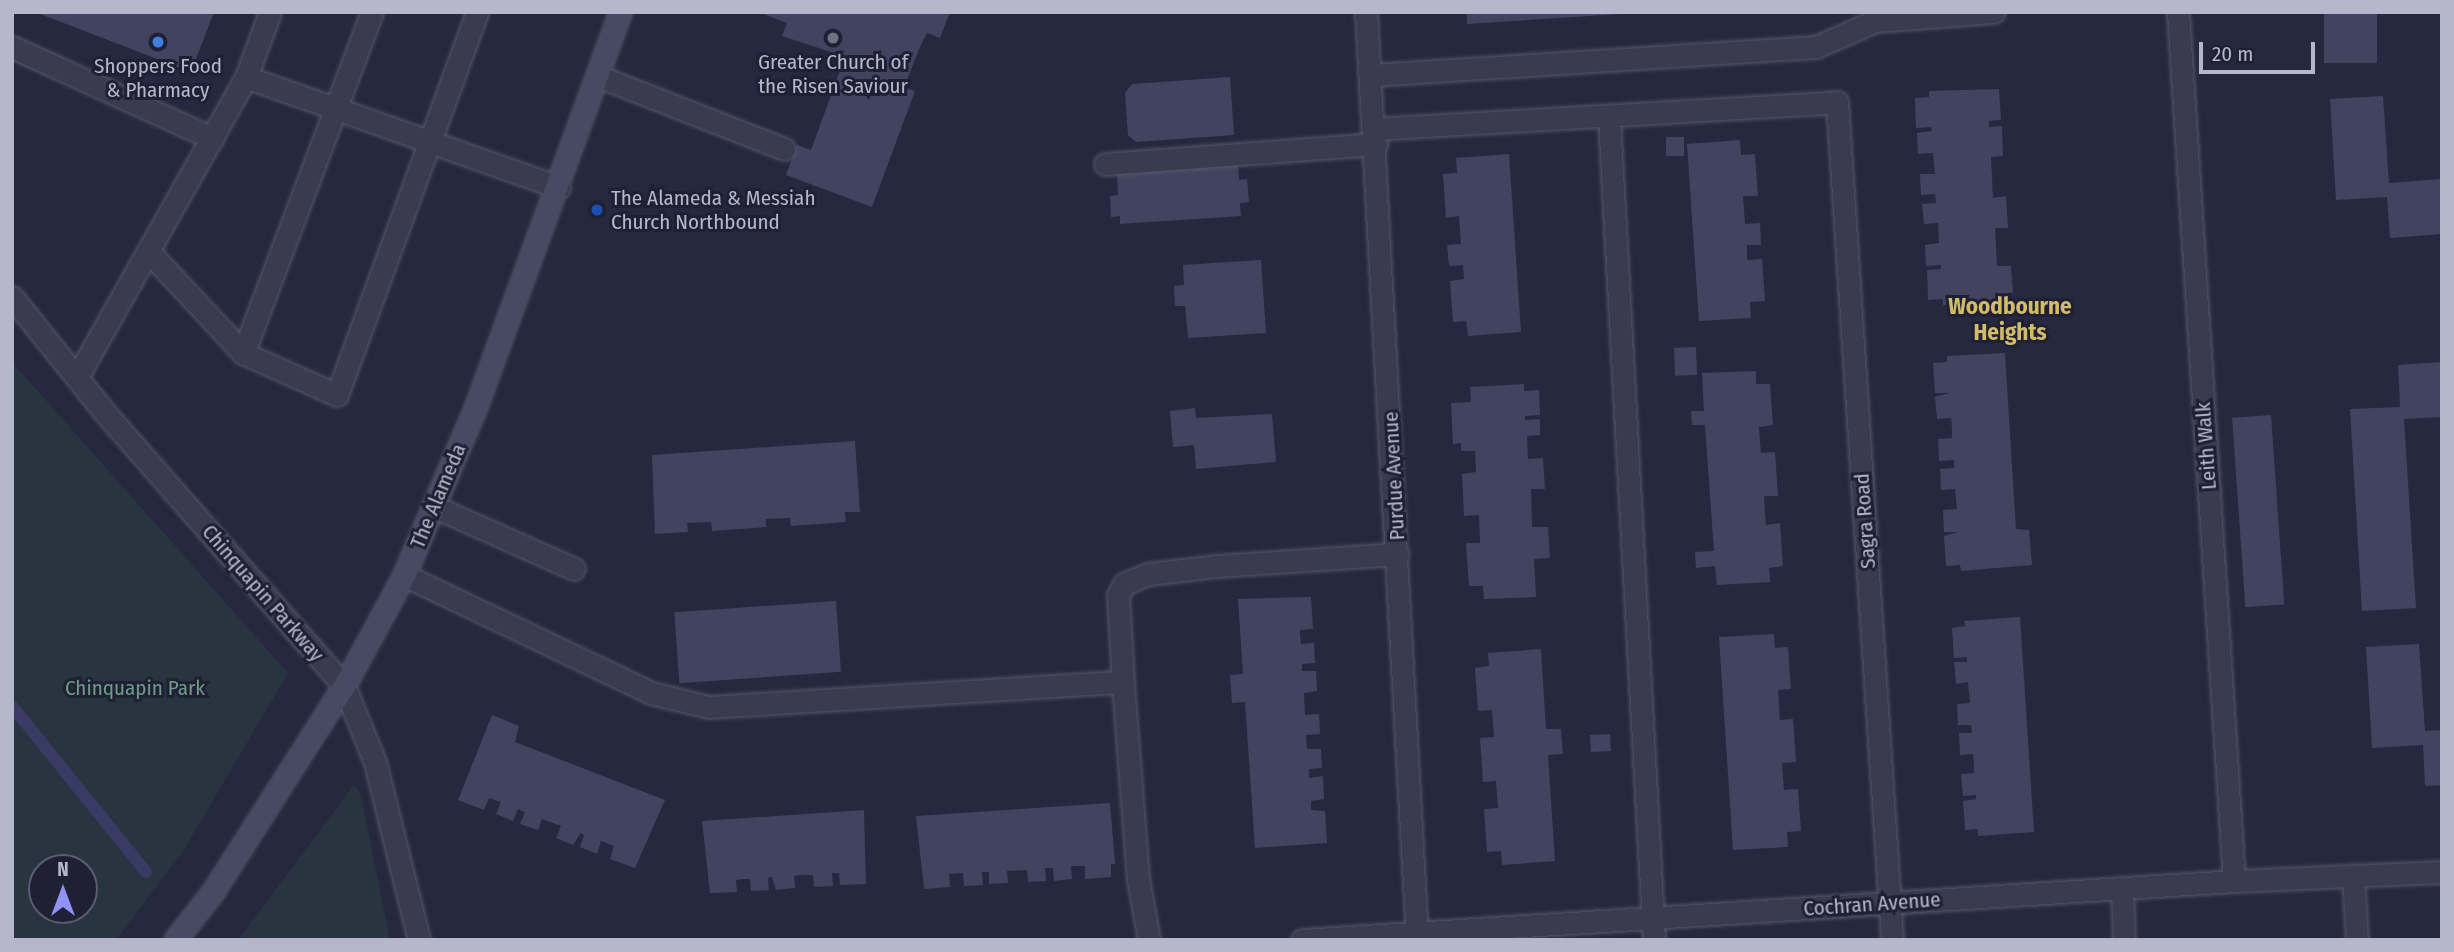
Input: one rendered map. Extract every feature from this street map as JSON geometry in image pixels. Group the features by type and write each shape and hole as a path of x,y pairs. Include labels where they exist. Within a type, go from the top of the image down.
{"main road":[{"name":"The Alameda","path":"175,940 212,893 344,685 404,575 435,507 559,187 620,12"}],"street":[{"path":"77,377 246,77 270,12"},
{"path":"243,353 372,12"},
{"path":"148,251 243,353 337,395 477,12"},
{"name":"Purdue Avenue","path":"1366,12 1376,136 1417,936"},
{"path":"1370,75 1816,47 1875,21 1994,12"},
{"name":"Leith Walk","path":"2178,12 2234,881"},
{"path":"12,47 212,138"},
{"path":"598,76 784,149"},
{"path":"246,77 559,187"},
{"name":"Sagra Road","path":"1609,118 1837,102 1892,940"},
{"path":"1105,164 1376,136 1609,118 1654,940"},
{"name":"Chinquapin Parkway","path":"12,297 77,377 344,685 374,762 419,940"},
{"path":"435,507 574,569"},
{"path":"1149,940 1138,879 1123,682 1118,595 1124,584 1148,574 1189,569 1398,554"},
{"path":"404,575 651,693 709,707 1123,682"},
{"name":"Cochran Avenue","path":"1302,940 1417,936 1652,917 2234,881 2442,872"},
{"path":"2353,875 2357,940"},
{"path":"2122,888 2124,940"}],"green space":[{"name":"Chinquapin Park","path":"12,362 288,673 182,853 116,940 12,940"},
{"path":"354,785 361,795 390,940 238,940"}],"building":[{"name":"Shoppers Food & Pharmacy","path":"35,12 214,12 191,72"},
{"path":"759,12 950,12 940,38 927,33 919,49 904,88 915,91 872,207 786,175 797,145 811,150 841,68 836,66 840,55 782,36 787,23"},
{"path":"1467,12 1621,12 1621,14 1467,24"},
{"path":"2324,12 2377,12 2377,63 2324,63"},
{"path":"1230,77 1234,135 1136,142 1128,135 1125,93 1132,84"},
{"path":"1999,89 2001,120 1989,121 1989,127 2002,126 2003,156 1991,157 1993,198 2006,196 2008,228 1995,228 1997,266 2011,266 2013,293 2000,294 2000,302 1943,305 1943,299 1928,300 1927,270 1941,269 1941,265 1926,266 1925,245 1939,243 1938,223 1924,224 1922,204 1936,203 1935,194 1921,195 1920,174 1935,174 1933,153 1918,154 1917,133 1932,131 1931,127 1916,128 1915,98 1929,97 1929,91"},
{"path":"2383,96 2389,183 2442,179 2442,234 2390,238 2387,197 2336,200 2330,99"},
{"path":"1666,137 1684,137 1684,156 1666,156"},
{"path":"1740,140 1741,155 1755,154 1758,196 1743,196 1745,224 1760,223 1761,245 1747,245 1747,260 1762,259 1765,301 1750,302 1751,318 1699,321 1687,144"},
{"path":"1509,154 1521,332 1468,336 1466,321 1453,322 1450,281 1464,279 1463,265 1449,266 1447,245 1461,244 1459,216 1446,218 1443,174 1457,173 1456,158"},
{"path":"1238,165 1239,180 1247,179 1249,202 1240,203 1241,216 1120,224 1120,216 1111,217 1110,196 1118,195 1117,173"},
{"path":"1261,260 1266,333 1188,338 1185,306 1175,306 1174,286 1184,285 1183,265"},
{"path":"1696,347 1697,375 1675,376 1674,348"},
{"path":"2005,353 2016,529 2029,530 2032,565 1961,571 1960,565 1946,566 1944,536 1958,532 1944,532 1943,510 1957,509 1955,489 1941,490 1940,469 1954,468 1954,460 1939,461 1938,439 1952,438 1952,429 1951,418 1937,419 1935,397 1949,393 1935,393 1933,363 1947,362 1947,356"},
{"path":"2442,362 2442,417 2404,419 2416,608 2362,611 2350,409 2400,407 2398,365"},
{"path":"1756,371 1756,384 1770,384 1773,425 1759,427 1760,442 1761,453 1775,452 1778,496 1764,496 1765,512 1766,525 1780,523 1783,566 1769,568 1770,582 1717,585 1715,566 1696,568 1695,552 1714,551 1705,425 1692,425 1691,411 1704,411 1702,373"},
{"path":"1524,384 1524,391 1539,390 1540,415 1525,416 1525,420 1540,419 1540,435 1527,436 1528,459 1543,458 1545,489 1531,489 1532,527 1548,527 1550,558 1534,559 1536,597 1484,599 1483,586 1469,586 1466,543 1480,543 1479,515 1464,516 1462,474 1476,472 1475,451 1461,451 1461,443 1453,444 1451,403 1471,402 1470,387"},
{"path":"1195,408 1196,418 1272,414 1276,462 1196,469 1194,445 1173,447 1170,411"},
{"path":"2271,415 2284,605 2245,607 2232,418"},
{"path":"855,441 860,512 845,512 846,522 791,526 790,518 766,519 766,527 712,531 711,522 687,523 688,532 655,534 652,455"},
{"path":"1311,597 1313,629 1300,630 1300,633 1301,644 1314,643 1315,663 1302,664 1302,671 1316,671 1317,691 1304,693 1305,715 1319,714 1320,734 1306,735 1307,749 1321,749 1322,768 1309,769 1309,778 1323,776 1324,799 1311,801 1311,810 1325,811 1327,843 1255,848 1245,702 1232,703 1230,675 1243,674 1238,599"},
{"path":"836,601 841,672 679,683 674,612"},
{"path":"2020,617 2034,832 1978,836 1978,829 1965,830 1963,801 1976,799 1976,795 1963,796 1961,774 1974,773 1974,765 1973,754 1960,755 1959,733 1972,733 1971,725 1958,725 1957,704 1970,703 1968,682 1956,684 1954,662 1967,662 1967,657 1954,658 1952,628 1965,626 1964,621"},
{"path":"1774,634 1775,648 1788,647 1791,689 1778,690 1779,707 1780,720 1793,719 1796,762 1782,763 1784,790 1798,789 1801,831 1787,832 1788,847 1733,850 1719,637"},
{"path":"2419,644 2425,731 2442,730 2442,785 2425,786 2423,745 2372,748 2366,647"},
{"path":"1541,649 1546,729 1561,729 1563,754 1548,755 1555,861 1502,865 1501,851 1487,852 1484,809 1498,808 1496,781 1483,782 1480,738 1494,737 1492,710 1478,711 1475,668 1489,666 1488,653"},
{"path":"492,715 519,726 515,742 665,800 635,868 610,859 614,846 601,841 597,854 580,847 584,835 581,833 573,845 556,838 561,826 542,819 538,830 520,824 525,812 518,809 513,821 496,814 501,802 489,798 484,810 458,800"},
{"path":"1610,734 1611,751 1591,752 1590,735"},
{"path":"1110,803 1115,864 1111,864 1111,877 1085,879 1085,866 1071,866 1072,879 1054,881 1053,868 1045,868 1046,881 1028,882 1027,870 1007,871 1008,883 989,884 989,872 982,872 983,885 964,886 963,873 949,874 950,887 924,889 916,816"},
{"path":"864,810 866,884 840,885 839,873 832,873 833,886 814,887 813,875 802,875 794,876 795,888 776,890 772,877 768,878 769,890 751,891 750,879 743,879 736,880 737,892 710,893 702,821"}],"waterway":[{"path":"12,706 146,872"}],"place":[{"name":"Greater Church of the Risen Saviour","path":"833,38"},
{"name":"Shoppers Food & Pharmacy","path":"158,42"},
{"name":"The Alameda & Messiah Church Northbound","path":"597,210"}],"district":[{"name":"Woodbourne Heights","path":"2010,319"}]}
